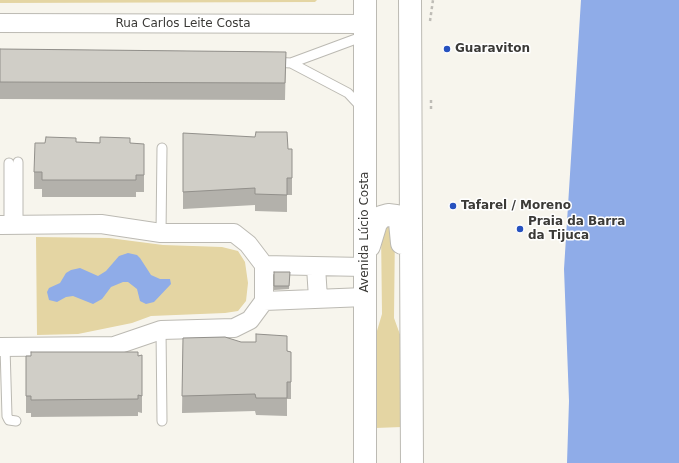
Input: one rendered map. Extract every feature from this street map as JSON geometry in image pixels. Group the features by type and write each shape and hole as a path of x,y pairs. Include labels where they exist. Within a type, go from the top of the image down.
{"main road":[{"name":"Avenida Lúcio Costa","path":"365,0 365,463"},
{"path":"410,0 412,463"},
{"path":"364,263 376,223 381,217 388,215 396,216 400,222 411,314"}],"street":[{"name":"Rua Carlos Leite Costa","path":"0,23 365,30"},
{"path":"3,347 114,346 161,330 234,328 250,320 264,301 264,265 248,244 234,233 161,233 101,224 9,225"},
{"path":"264,265 316,266 364,263"},
{"path":"316,266 318,298"},
{"path":"264,301 318,298 365,298"}],"lane":[{"path":"261,62 292,63 365,30"},
{"path":"292,63 348,93 357,101 365,113"},
{"path":"161,233 162,148"},
{"path":"9,225 13,163"},
{"path":"161,330 162,421"},
{"path":"3,347 7,416 9,420 16,420"}],"shaded area":[{"path":"0,0 317,0 315,2 0,3"},
{"path":"388,224 395,228 394,318 402,340 402,427 375,428 374,341 382,314 381,230"},
{"path":"36,237 109,238 163,245 222,247 238,251 245,262 248,283 246,301 238,311 225,313 151,316 132,323 78,334 37,335"}],"water":[{"path":"581,0 679,0 679,463 567,463 569,401 564,269"},
{"path":"128,253 137,255 151,275 160,279 170,279 171,284 154,302 146,304 140,301 137,289 128,282 123,282 111,287 102,299 93,304 73,296 66,297 57,302 49,300 47,292 49,288 60,283 66,273 71,270 80,268 98,276 106,271 119,256"}],"building":[{"path":"0,49 286,52 285,83 0,82"},
{"path":"256,132 287,132 288,149 292,149 292,178 287,178 287,195 255,194 255,188 183,192 183,133 255,137"},
{"path":"46,137 76,138 76,142 100,143 100,137 130,138 130,143 144,144 144,175 136,175 136,180 42,180 42,172 34,172 35,143 45,143"},
{"path":"274,272 290,272 289,286 274,286"},
{"path":"256,334 287,336 287,351 291,352 291,382 287,382 287,398 256,398 255,394 182,396 183,338 225,337 241,342 256,342"},
{"path":"31,352 138,352 138,356 142,355 142,396 138,395 138,399 31,400 31,396 26,396 26,356 31,356"}],"place":[{"name":"Guaraviton","path":"447,49"},
{"name":"Tafarel / Moreno","path":"453,206"},
{"name":"Praia da Barra da Tijuca","path":"520,229"}]}
